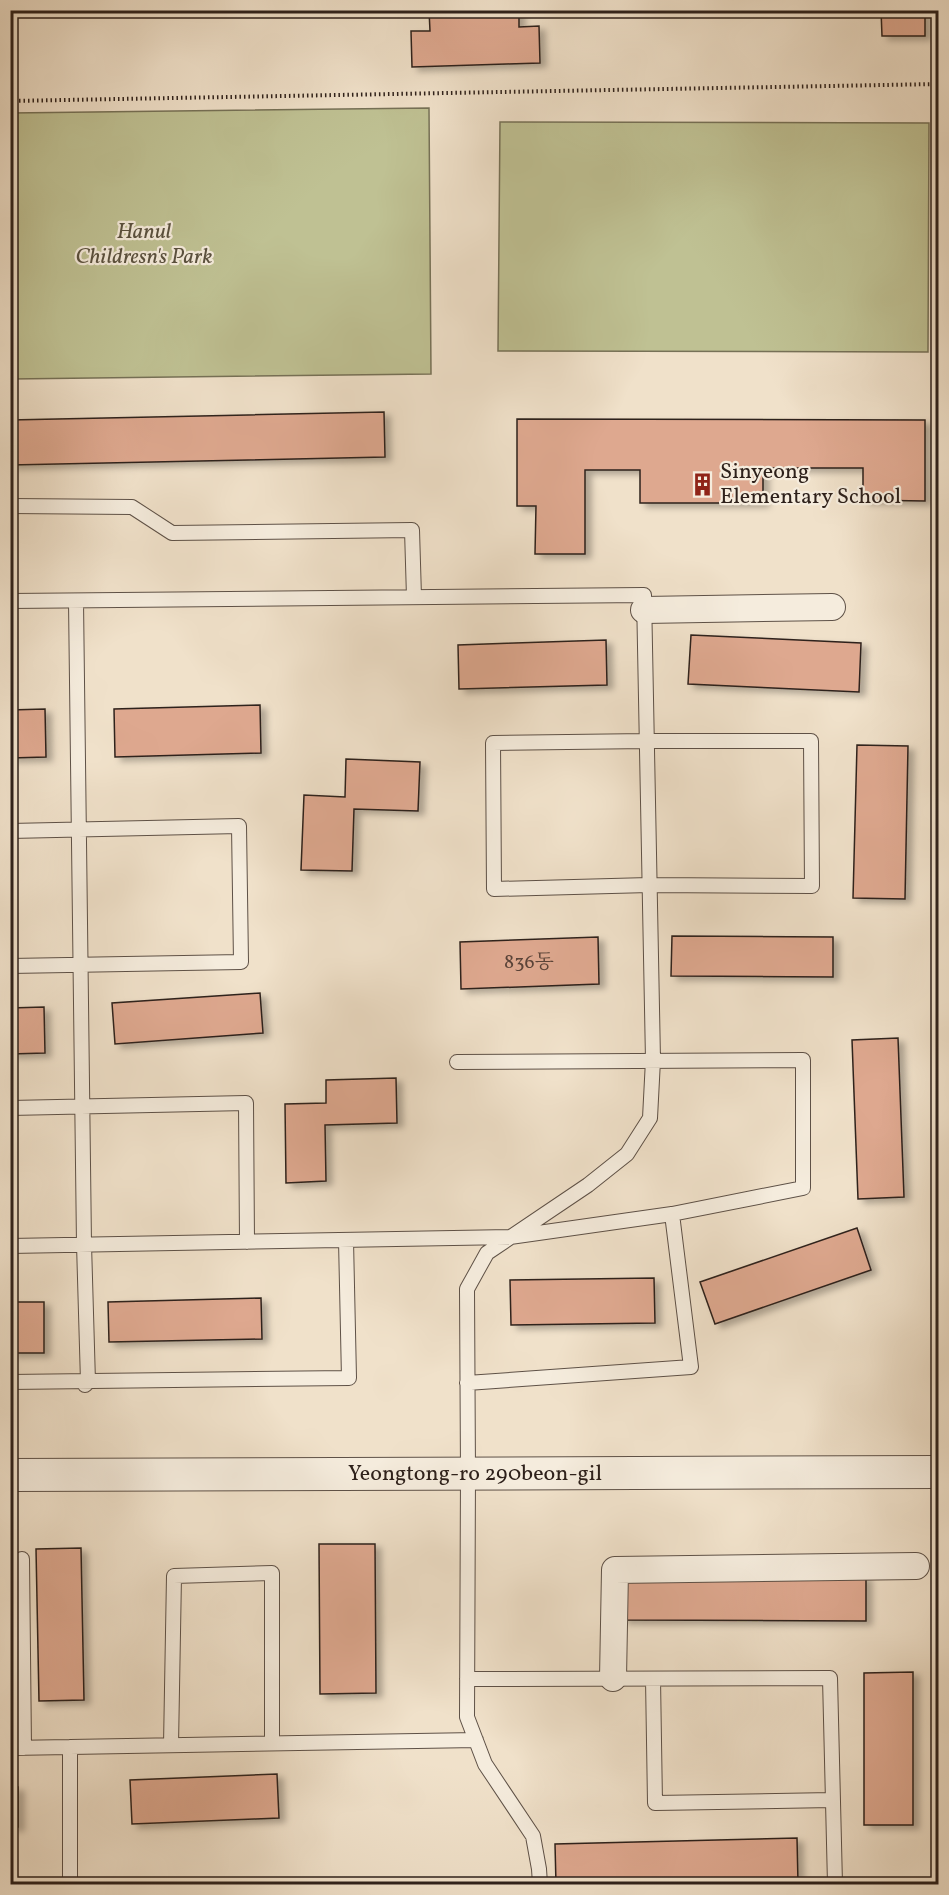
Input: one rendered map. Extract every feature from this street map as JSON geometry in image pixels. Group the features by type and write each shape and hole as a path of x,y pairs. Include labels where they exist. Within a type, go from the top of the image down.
{"street":[{"path":"644,610 832,607"},
{"name":"Yeongtong-ro 290beon-gil","path":"10,1475 939,1472"},
{"path":"613,1678 615,1569 916,1566"}],"lane":[{"path":"10,506 132,507 172,533 412,530 414,597"},
{"path":"10,601 644,595 653,1060 650,1118 627,1154 588,1185 487,1253 467,1289 467,1717 485,1764 532,1836 540,1884"},
{"path":"76,601 86,1383"},
{"path":"647,741 811,741 812,886 649,885 494,889 493,743 647,741"},
{"path":"10,831 239,826 241,962 10,966"},
{"path":"10,1246 510,1238 672,1214 803,1188 803,1060 457,1062"},
{"path":"10,1108 246,1103 247,1242"},
{"path":"467,1383 691,1367 672,1214"},
{"path":"10,1382 86,1383 349,1378 346,1240"},
{"path":"22,1559 17,1748 476,1740"},
{"path":"171,1745 174,1576 272,1573 272,1743"},
{"path":"467,1679 830,1678 835,1884"},
{"path":"653,1679 655,1803 832,1800"},
{"path":"70,1747 70,1884"}],"path":[{"path":"10,101 939,84"}],"green space":[{"name":"Hanul Childresn's Park","path":"429,108 431,374 11,379 11,113"},
{"path":"500,122 929,123 928,352 498,351"}],"building":[{"path":"429,10 519,10 519,27 539,26 540,63 412,67 411,31 430,31"},
{"path":"881,10 925,10 925,36 882,36"},
{"path":"384,412 385,457 10,465 10,420"},
{"name":"Sinyeong Elementary School","path":"517,419 925,420 925,501 863,500 863,468 763,468 763,503 640,503 640,470 585,470 585,554 535,554 536,506 517,506"},
{"path":"691,635 861,643 859,692 688,684"},
{"path":"606,640 607,685 459,689 458,645"},
{"path":"260,705 261,753 115,757 114,709"},
{"path":"45,709 46,757 10,758 10,710"},
{"path":"857,745 908,746 905,899 853,898"},
{"path":"346,759 420,762 418,811 354,809 352,871 301,870 304,795 345,797"},
{"path":"672,936 833,937 833,977 671,976"},
{"path":"598,937 599,984 461,989 460,942"},
{"path":"260,993 263,1033 115,1044 112,1003"},
{"path":"44,1007 45,1053 10,1054 10,1008"},
{"path":"898,1038 904,1197 858,1199 852,1040"},
{"path":"396,1078 397,1123 325,1125 326,1181 286,1183 285,1104 326,1103 326,1080"},
{"path":"857,1228 871,1270 715,1324 700,1282"},
{"path":"654,1278 655,1323 511,1325 510,1280"},
{"path":"261,1298 262,1339 109,1342 108,1302"},
{"path":"10,1302 44,1302 44,1353 10,1353"},
{"path":"319,1544 375,1544 376,1693 320,1694"},
{"path":"81,1548 84,1700 39,1701 36,1549"},
{"path":"622,1575 866,1576 866,1621 622,1620"},
{"path":"913,1672 913,1825 864,1825 864,1673"},
{"path":"277,1774 279,1818 132,1824 130,1780"},
{"path":"10,1787 18,1787 18,1827 10,1827"},
{"path":"797,1838 798,1883 556,1884 555,1844"}],"place":[{"name":"Sinyeong Elementary School","path":"702,485"}]}
